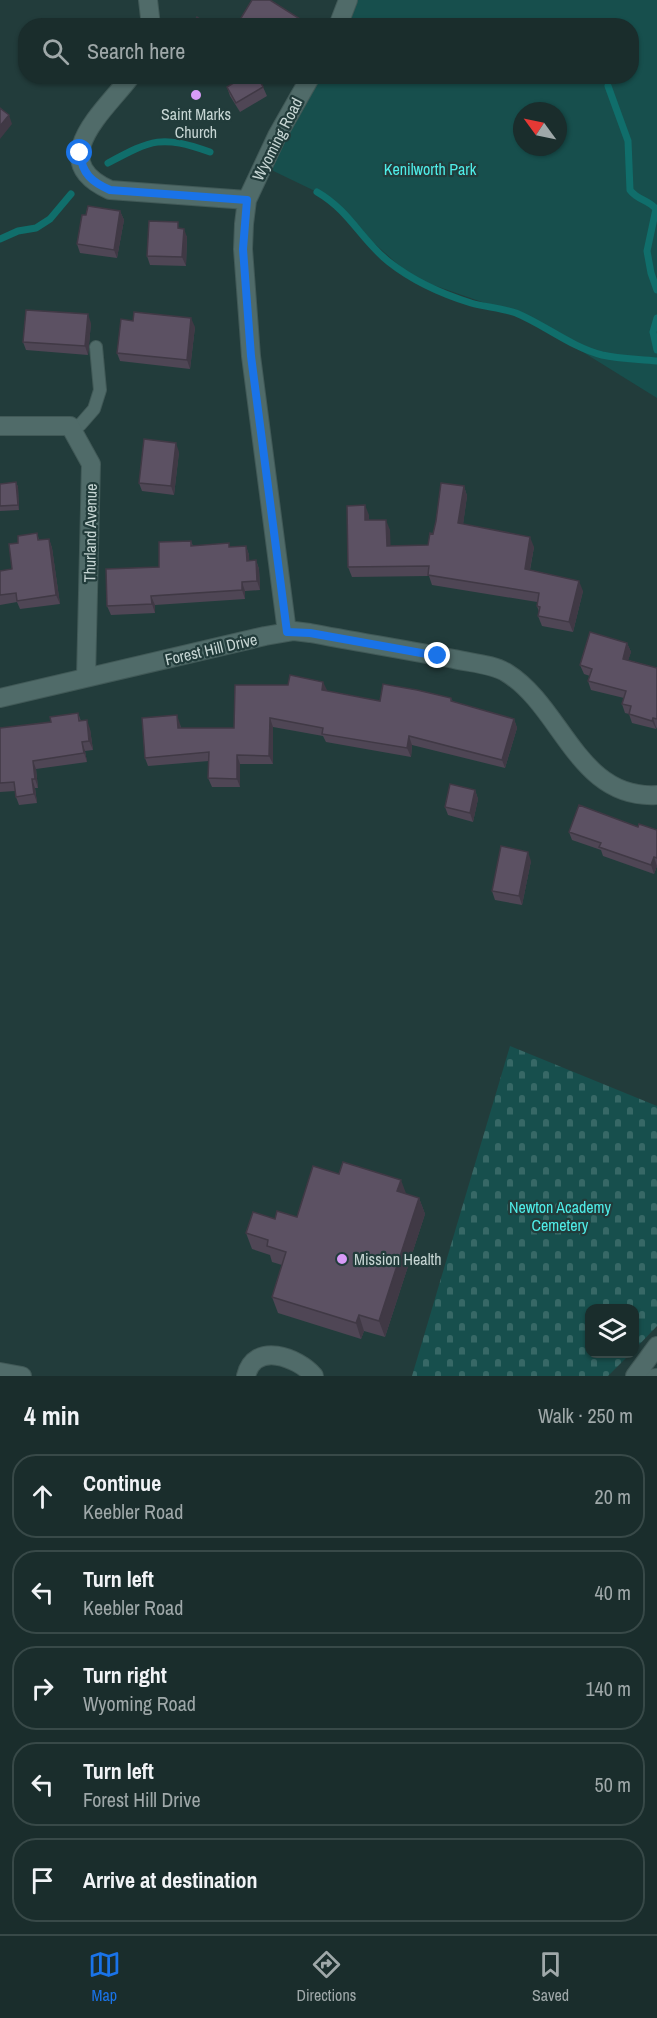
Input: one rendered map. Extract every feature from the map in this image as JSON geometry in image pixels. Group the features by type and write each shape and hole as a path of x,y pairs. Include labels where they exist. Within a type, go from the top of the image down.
{"street":[{"path":"148,0 151,18"},
{"path":"341,18 348,0"},
{"path":"124,84 96,117 84,138 80,153 81,164 86,174 95,183 110,190 247,200"},
{"name":"Wyoming Road","path":"287,632 251,356 243,249 247,200 277,136 306,84"},
{"path":"0,426 70,426"},
{"name":"Thurland Avenue","path":"70,426 91,464 86,678"},
{"name":"Forest Hill Drive","path":"0,698 287,632 310,633 502,670 529,691 582,760 607,783 632,794 657,795"},
{"path":"635,1376 657,1346"},
{"path":"246,1376 255,1359 268,1354 297,1361 314,1376"},
{"path":"0,1372 22,1376"}],"lane":[{"path":"70,426 80,425 94,409 100,390 96,347"},
{"path":"647,1376 657,1375"}],"green space":[{"name":"Kenilworth Park","path":"349,0 657,0 657,398 528,318 413,278 317,192 263,166 307,84 639,84 639,18 341,18"},
{"name":"Newton Academy Cemetery","path":"510,1046 657,1106 657,1326 639,1345 639,1304 585,1304 585,1358 626,1358 608,1376 412,1376"}],"building":[{"path":"252,0 270,0 298,18 241,18"},
{"path":"232,84 261,84 263,87 236,103 227,87"},
{"path":"0,108 9,115 0,126"},
{"path":"88,206 120,211 114,250 77,244 82,215 86,215"},
{"path":"149,221 178,222 178,228 184,229 182,257 147,256"},
{"path":"26,310 88,314 85,346 23,342"},
{"path":"134,312 191,318 187,360 117,353 121,319 133,321"},
{"path":"144,439 176,443 171,486 139,483"},
{"path":"16,482 18,505 0,506 0,484"},
{"path":"441,483 464,486 458,523 530,537 525,569 579,581 569,622 538,616 539,593 428,575 429,566 348,567 347,506 365,505 365,520 386,520 387,546 428,545 430,533 433,534 436,521"},
{"path":"37,533 38,540 49,539 56,595 17,601 16,593 0,595 0,571 12,569 9,544 18,543 18,536"},
{"path":"191,541 191,546 229,543 229,547 246,546 247,561 256,560 257,581 242,582 242,590 151,596 152,604 107,606 106,569 159,567 159,542"},
{"path":"590,632 627,643 623,659 657,668 657,719 653,718 652,721 629,714 631,706 622,704 626,691 588,681 592,669 580,665"},
{"path":"290,675 323,682 322,690 380,701 383,684 417,690 451,698 451,701 514,719 502,760 409,736 407,748 322,734 323,728 270,718 269,756 237,755 237,779 208,778 209,752 145,758 142,718 177,715 178,728 234,728 235,685 288,685"},
{"path":"78,713 79,721 87,720 89,741 82,742 84,753 33,761 34,794 16,797 14,782 0,783 0,728 51,722 50,717"},
{"path":"450,784 475,790 470,813 445,807"},
{"path":"579,805 638,827 639,824 657,830 657,858 654,857 651,865 599,847 601,843 569,832"},
{"path":"501,846 528,852 519,896 492,891"},
{"name":"Mission Health","path":"343,1162 401,1180 397,1191 419,1198 379,1321 359,1315 356,1323 272,1297 286,1252 267,1246 268,1240 246,1233 253,1212 275,1219 277,1211 297,1217 313,1166 339,1174"}],"waterway":[{"path":"608,86 628,141 630,190 656,209 647,251 657,290"},
{"path":"108,163 147,144 158,142 180,143 210,152"},
{"path":"317,192 338,208 389,262 428,286 471,303 516,313 569,341 602,355 657,361"},
{"path":"0,239 18,231 36,228 50,219 71,194"},
{"path":"657,318 653,332 657,350"}],"place":[{"name":"Saint Marks Church","path":"196,95"},
{"name":"Mission Health","path":"342,1259"}],"route":[{"path":"80,153 81,164 86,174 95,183 110,190 247,200 243,249 251,356 287,632 310,633 438,656"}]}
